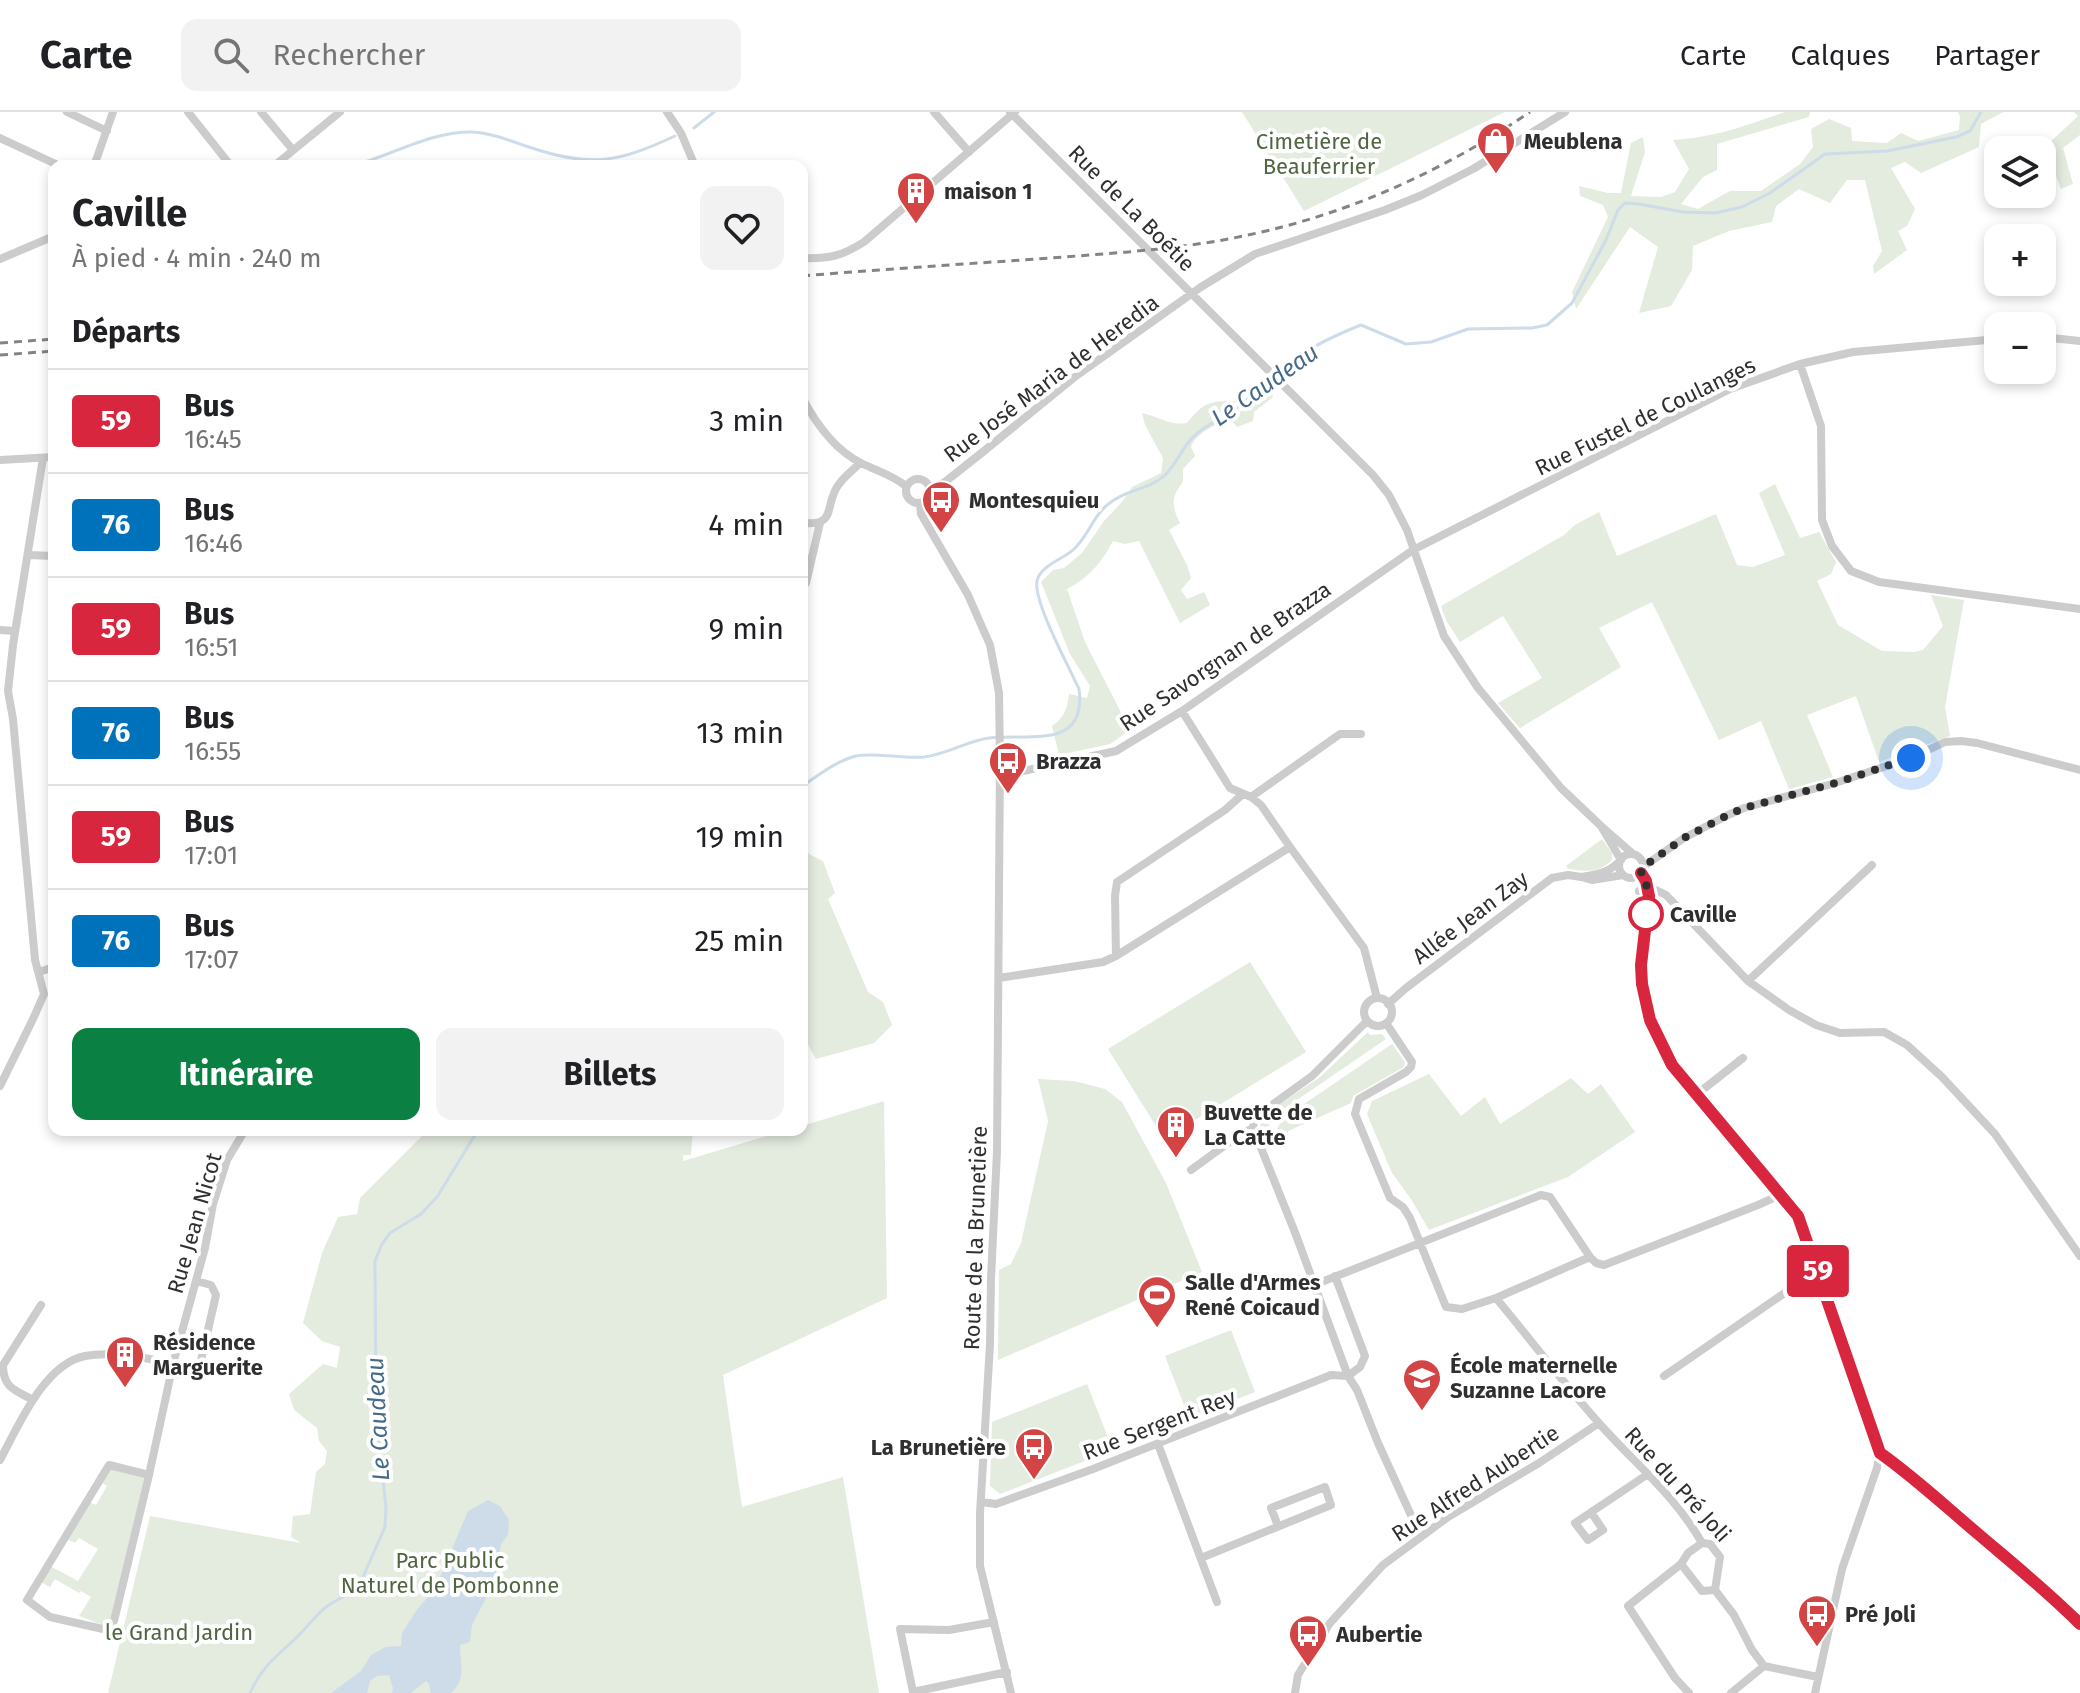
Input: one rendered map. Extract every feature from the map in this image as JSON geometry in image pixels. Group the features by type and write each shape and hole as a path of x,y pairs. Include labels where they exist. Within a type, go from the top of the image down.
{"street":[{"path":"67,112 107,131"},
{"path":"96,160 113,112"},
{"path":"188,112 226,160"},
{"path":"261,112 293,150"},
{"path":"281,160 340,112"},
{"path":"667,112 681,133 692,160"},
{"path":"934,112 969,152"},
{"name":"Rue José Maria de Heredia","path":"930,490 945,482 1076,376 1193,293 1255,254 1422,195 1473,169 1565,112"},
{"path":"808,258 824,259 846,253 864,242 1012,113"},
{"name":"Rue de La Boétie","path":"1012,113 1373,475 1389,495 1407,530 1444,636 1478,688 1561,788 1601,826"},
{"path":"0,138 48,160"},
{"path":"0,259 48,239"},
{"path":"2056,338 2080,341"},
{"name":"Rue Fustel de Coulanges","path":"1413,550 1730,389 1800,364 1853,352 1984,340"},
{"path":"1800,364 1821,426 1822,520 1832,546 1851,571 1879,582 2080,609"},
{"path":"808,414 837,445 860,463 896,478 906,486"},
{"path":"0,1086 44,994 35,960 8,691 43,458"},
{"path":"0,460 48,458"},
{"path":"808,523 820,523 827,518 839,484 860,463"},
{"path":"921,479 930,490 926,500 920,504 909,500 905,493 906,486 913,480 921,479"},
{"name":"Route de la Brunetière","path":"920,504 921,514 968,595 990,645 999,693 997,1151 980,1566 1011,1693"},
{"path":"808,574 820,523"},
{"name":"Rue Savorgnan de Brazza","path":"1000,780 1014,773 1116,751 1182,711 1413,550"},
{"path":"28,555 48,556"},
{"path":"0,630 15,631"},
{"path":"1182,711 1230,788 1261,805 1364,948 1377,998"},
{"path":"1116,956 1117,882 1340,734 1361,734"},
{"path":"0,738 13,736"},
{"path":"1620,861 1628,854 1657,851 1744,808 1832,784 1911,758 1945,742 1977,743 2080,770"},
{"path":"1601,826 1642,861 1646,881 1644,891"},
{"path":"1601,826 1620,861 1619,868 1649,896 1641,965 1650,1020 1672,1065 1798,1216 1880,1453 1842,1569 1815,1693"},
{"path":"1625,876 1637,877 1684,838"},
{"path":"999,978 1103,962 1290,847"},
{"name":"Allée Jean Zay","path":"1581,877 1600,874 1620,861"},
{"path":"1748,981 1872,865"},
{"name":"Allée Jean Zay","path":"1388,1004 1552,878 1568,875 1592,880 1625,876"},
{"path":"1644,891 1656,890 1666,895 1748,981 1789,1010 1816,1025 1840,1033 1884,1032 1907,1045 1995,1134 2080,1256"},
{"path":"39,972 48,969"},
{"path":"1377,998 1388,1004 1391,1016 1386,1023 1375,1026 1367,1021 1364,1011 1370,1000 1377,998"},
{"path":"1367,1021 1312,1076 1254,1118 1253,1128 1348,1376 1357,1390 1421,1537"},
{"path":"1386,1023 1412,1062 1411,1067 1359,1099 1355,1114 1390,1198 1403,1207 1410,1218 1446,1307 1462,1309 1496,1298 1590,1257"},
{"path":"1696,1095 1743,1058"},
{"path":"1191,1170 1253,1128"},
{"name":"Rue Jean Nicot","path":"149,1475 109,1465 27,1600 50,1617 109,1629 114,1621 149,1475 173,1364 205,1248 213,1204 227,1160 241,1136"},
{"path":"1314,1285 1541,1195 1550,1197 1590,1257 1604,1265 1780,1195"},
{"path":"1664,1376 1818,1270"},
{"path":"1335,1276 1365,1356 1360,1367 1348,1376"},
{"path":"171,1374 182,1375 199,1369 216,1295 211,1285 196,1281"},
{"name":"Rue du Pré Joli","path":"1496,1298 1599,1423 1666,1492 1702,1543 1710,1544 1720,1557 1715,1590"},
{"path":"33,1400 7,1384 3,1365 41,1305"},
{"path":"0,1460 33,1400 63,1366 84,1356 111,1355 173,1364"},
{"name":"Rue Sergent Rey","path":"982,1502 996,1504 1331,1375 1348,1376"},
{"name":"Rue Alfred Aubertie","path":"1295,1693 1298,1675 1330,1623 1383,1565 1448,1517 1599,1423"},
{"path":"1158,1444 1217,1602"},
{"path":"1880,1453 2080,1624"},
{"path":"1591,1512 1648,1474"},
{"path":"1201,1558 1331,1505 1325,1487 1271,1508 1278,1526"},
{"path":"1689,1693 1675,1678 1628,1606 1702,1543"},
{"path":"1681,1564 1702,1591 1715,1590 1734,1615 1764,1666 1818,1677"},
{"path":"994,1622 949,1630 900,1629 913,1692 1007,1672"},
{"path":"1731,1693 1764,1666"}],"green space":[{"name":"Cimetière de Beauferrier","path":"1242,112 1505,112 1304,211"},
{"path":"1785,112 1810,112 1809,117 1717,144 1717,170 1703,177 1681,204 1698,209 1730,191 1761,191 1800,164 1813,147 1811,129 1829,119 1851,128 1852,141 1887,143 1901,133 1918,141 1959,130 1958,112 2003,112 1981,124 1979,147 1921,173 1905,162 1891,168 1915,209 1907,226 1898,231 1907,250 1874,274 1873,266 1882,251 1865,180 1847,180 1830,203 1799,189 1776,206 1772,222 1729,231 1693,246 1692,270 1671,306 1639,313 1658,247 1630,227 1576,309 1572,292 1608,217 1603,205 1580,196 1579,186 1621,193 1631,143 1643,137 1645,152 1631,196 1661,197 1675,192 1689,169 1673,140 1717,134"},
{"path":"2074,112 2080,112 2080,135 2063,148 2073,184 2061,189 2056,176 2056,137 2078,116"},
{"path":"1271,392 1273,397 1254,412 1253,421 1237,427 1230,419 1198,437 1191,447 1195,456 1183,469 1183,482 1174,497 1180,523 1169,530 1191,578 1181,590 1187,599 1204,592 1210,605 1180,623 1139,541 1125,544 1113,541 1094,569 1067,589 1085,642 1130,730 1110,744 1059,755 1052,726 1065,712 1069,694 1087,698 1090,686 1070,654 1041,582 1053,570 1064,568 1082,553 1132,487 1161,473 1163,458 1142,413 1181,424 1187,423 1208,404 1235,401 1237,413"},
{"path":"1775,484 1800,538 1819,532 1836,562 1831,574 1817,581 1838,625 1882,651 1914,652 1923,650 1943,626 1931,595 1964,600 1945,707 1950,736 1879,762 1856,696 1807,715 1833,777 1789,789 1761,721 1719,740 1652,602 1599,628 1621,667 1520,728 1498,703 1542,678 1503,616 1460,642 1446,620 1441,606 1599,512 1617,556 1716,514 1737,565 1753,567 1785,555 1759,493"},
{"path":"1602,839 1612,853 1612,860 1597,870 1568,869 1566,866"},
{"path":"808,852 823,861 835,893 828,899 868,992 883,1002 892,1025 874,1043 816,1059 808,1045"},
{"path":"1250,962 1306,1052 1164,1139 1108,1049"},
{"path":"1368,1032 1370,1035 1382,1034 1386,1039 1272,1117 1270,1139 1264,1143 1261,1119 1320,1077"},
{"path":"1392,1044 1405,1062 1404,1067 1353,1096 1351,1103 1288,1131 1278,1139 1279,1126 1288,1115"},
{"path":"1429,1074 1461,1116 1485,1097 1500,1124 1571,1078 1588,1094 1601,1084 1635,1132 1568,1177 1429,1230 1392,1173 1367,1114 1372,1101"},
{"path":"1038,1079 1074,1081 1105,1089 1122,1102 1166,1183 1202,1272 998,1360 999,1270 1011,1264 1021,1243 1048,1121"},
{"path":"884,1101 887,1298 723,1375 742,1507 843,1477 879,1693 108,1693 150,1516 301,1543 291,1537 293,1516 310,1514 316,1472 325,1464 327,1451 319,1441 317,1428 294,1410 289,1394 323,1364 337,1368 340,1347 322,1341 303,1323 322,1253 338,1217 357,1214 360,1198 422,1136 693,1136 691,1155 683,1155 683,1161 767,1136 808,1136 808,1124"},
{"path":"1231,1330 1255,1392 1189,1418 1165,1356"},
{"path":"1087,1384 1113,1450 1000,1494 990,1486 992,1422"},
{"path":"110,1469 144,1478 111,1619 103,1625 79,1616 91,1597 55,1579 50,1587 41,1582 50,1566 78,1581 98,1549 79,1538 75,1543 67,1539 89,1502 96,1505 107,1486 101,1482"}],"water":[{"path":"488,1500 500,1506 509,1520 508,1535 501,1544 493,1591 472,1625 470,1641 460,1645 462,1671 456,1688 451,1693 431,1693 426,1681 411,1693 392,1693 389,1675 377,1676 370,1681 367,1693 331,1693 361,1671 371,1655 386,1647 401,1646 402,1633 435,1589 468,1511"}],"waterway":[{"path":"694,128 714,112"},
{"name":"Le Caudeau","path":"808,782 856,756 924,757 989,738 1052,735 1074,722 1079,709 1079,689 1040,603 1037,590 1039,576 1078,545 1106,506 1159,480 1198,432 1237,408 1309,349 1361,325 1406,344 1431,342 1468,329 1547,325 1572,303 1606,240 1618,210 1625,203 1683,212 1715,213 1742,207 1770,193 1825,154 1887,151 1956,137 1970,131 1981,112"},
{"path":"370,160 431,138 472,132 553,154 589,160"},
{"path":"589,160 637,152 675,136"},
{"name":"Le Caudeau","path":"250,1693 266,1667 319,1613 359,1586 385,1527 386,1508 376,1413 375,1261 390,1233 421,1214 437,1197 474,1136"}],"railway":[{"path":"808,276 1125,252 1248,235 1323,215 1395,187 1464,153 1530,112"},
{"path":"0,343 48,339"},
{"path":"0,355 48,351"}],"bus line":[{"name":"59","path":"1641,873 1649,896 1641,965 1650,1020 1672,1065 1798,1216 1880,1453 1968,1525 2080,1624"}],"place":[{"name":"Meublena","path":"1496,175"},
{"name":"maison 1","path":"916,225"},
{"name":"Montesquieu","path":"941,534"},
{"name":"Brazza","path":"1008,795"},
{"name":"Caville","path":"1646,914"},
{"name":"Buvette de La Catte","path":"1176,1159"},
{"name":"Salle d'Armes René Coicaud","path":"1157,1329"},
{"name":"Résidence Marguerite","path":"125,1389"},
{"name":"École maternelle Suzanne Lacore","path":"1422,1412"},
{"name":"La Brunetière","path":"1034,1481"},
{"name":"Pré Joli","path":"1817,1648"},
{"name":"Aubertie","path":"1308,1668"}],"route":[{"path":"1646,914 1649,896 1641,873 1643,867 1684,838 1744,808 1911,758"}],"park label":[{"name":"Parc Public Naturel de Pombonne","path":"450,1572"},
{"name":"le Grand Jardin","path":"179,1632"}]}
